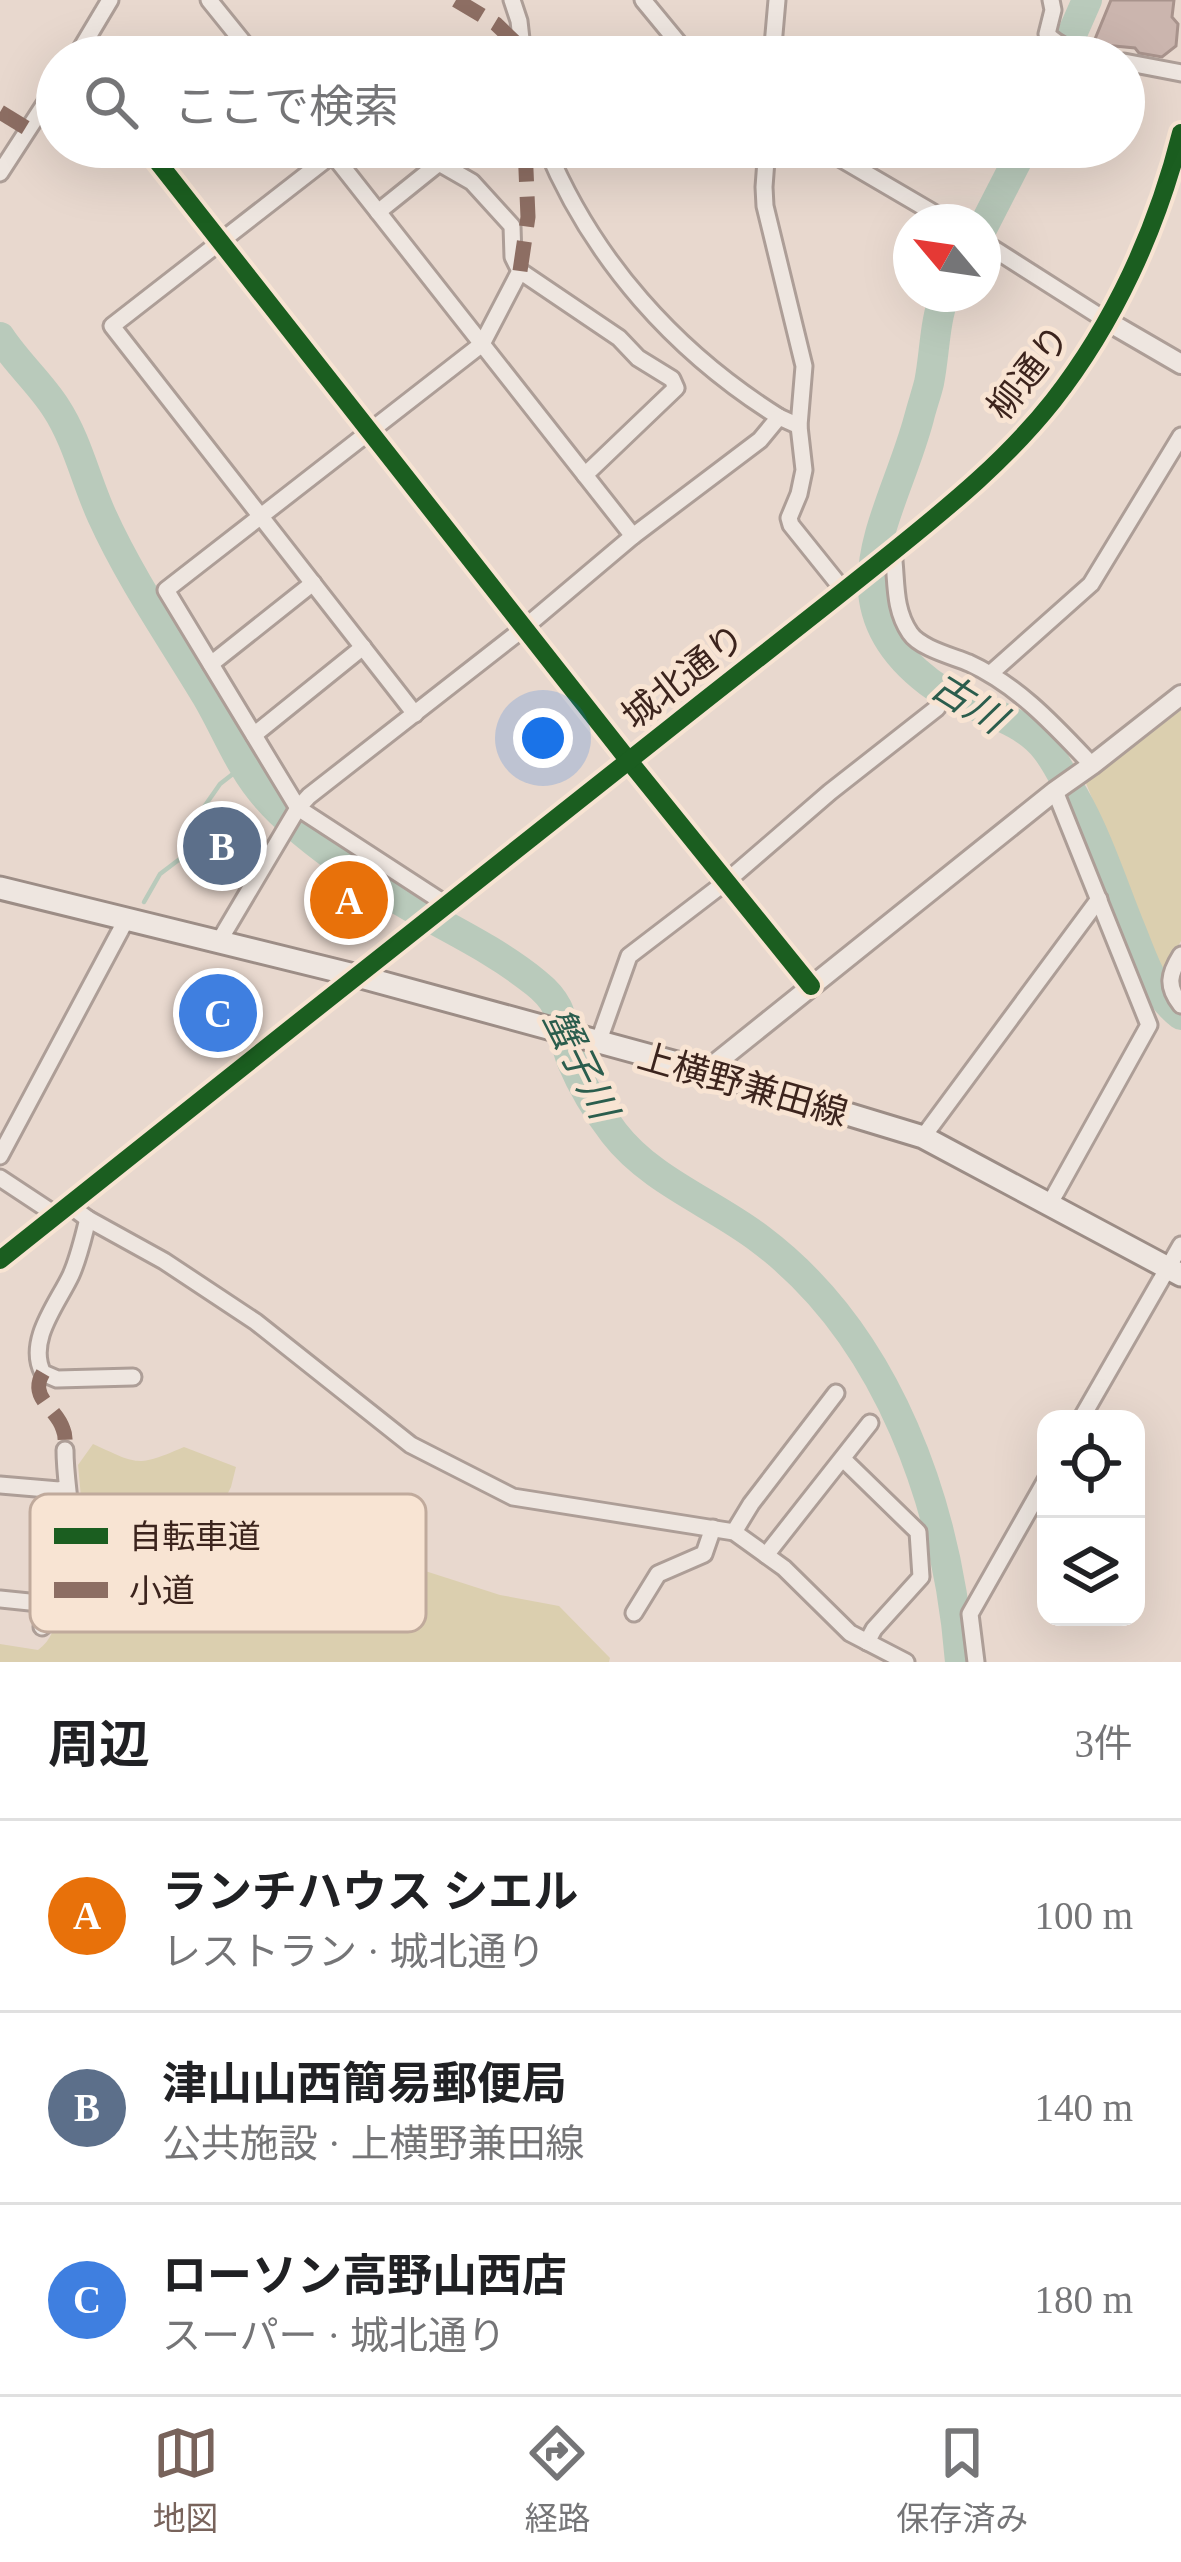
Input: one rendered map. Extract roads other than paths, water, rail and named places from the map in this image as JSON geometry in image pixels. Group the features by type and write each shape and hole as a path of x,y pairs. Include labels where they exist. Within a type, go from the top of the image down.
{"main road":[{"name":"上横野兼田線","path":"0,888 354,975 706,1071 923,1137 1174,1271"}],"street":[{"path":"89,36 110,0"},
{"path":"209,0 238,36"},
{"path":"512,0 521,36"},
{"path":"643,0 673,36"},
{"path":"774,36 777,0"},
{"path":"1049,36 1052,0"},
{"path":"1145,66 1181,73"},
{"path":"0,173 36,117"},
{"name":"柳通り","path":"847,589 951,505 1022,437 1080,365 1144,244 1181,133"},
{"path":"163,168 811,986"},
{"path":"308,168 112,326 415,714"},
{"path":"344,168 633,536"},
{"path":"378,212 433,168"},
{"path":"448,168 472,182 512,226 513,257 520,271 619,338 676,388 585,475"},
{"path":"556,168 580,220 643,304 736,389 799,426"},
{"path":"765,168 765,206 804,366 799,426 804,470 789,518 847,589"},
{"path":"854,168 918,204"},
{"path":"1001,254 1181,364"},
{"path":"444,907 298,808 166,590 482,344 520,271"},
{"path":"218,943 298,808 633,536 760,440 779,417"},
{"path":"991,673 1090,584 1181,436"},
{"path":"891,553 896,605 913,639 991,673 1043,713 1092,766"},
{"path":"211,664 313,583"},
{"name":"城北通り","path":"0,1260 847,589"},
{"path":"254,735 363,647"},
{"path":"706,1071 1181,694"},
{"path":"588,1040 629,956 937,708"},
{"path":"1049,1205 1148,1024 1054,791"},
{"path":"923,1137 1099,899"},
{"path":"0,1156 126,920"},
{"path":"1181,955 1169,986 1181,1005"},
{"path":"0,1178 164,1261 256,1322 411,1444 513,1497 734,1532 784,1568 850,1634 906,1662"},
{"path":"88,1219 70,1276 44,1328 38,1363 43,1372 58,1378 133,1377"},
{"path":"1087,1410 1174,1271 1181,1244"},
{"path":"734,1532 836,1393"},
{"path":"766,1555 870,1423"},
{"path":"65,1450 68,1494"},
{"path":"843,1459 918,1532 921,1576 867,1642"},
{"path":"0,1484 67,1488"},
{"path":"976,1662 970,1614 1037,1496"},
{"path":"634,1612 658,1574 704,1554 712,1528"},
{"path":"0,1599 30,1602"}],"waterway":[{"name":"古川","path":"1071,36 1087,0"},
{"name":"古川","path":"995,204 1013,168"},
{"name":"古川","path":"940,312 928,387 875,557 873,589 879,621 897,652 929,682 1021,727 1046,749 1090,828 1150,976 1181,1015"},
{"name":"蟹子川","path":"0,337 63,420 126,563 241,762 267,798 355,872 491,952 547,993 559,1011 581,1080 629,1150 760,1239 805,1279 844,1324 877,1375 925,1486 942,1544 960,1662"},
{"path":"144,902 160,874 198,840 204,807 220,784 243,766"},
{"path":"92,999 125,938"}],"place":[{"name":"津山山西簡易郵便局","path":"222,846"},
{"name":"ランチハウス シエル","path":"349,900"},
{"name":"ローソン高野山西店","path":"218,1013"}]}
